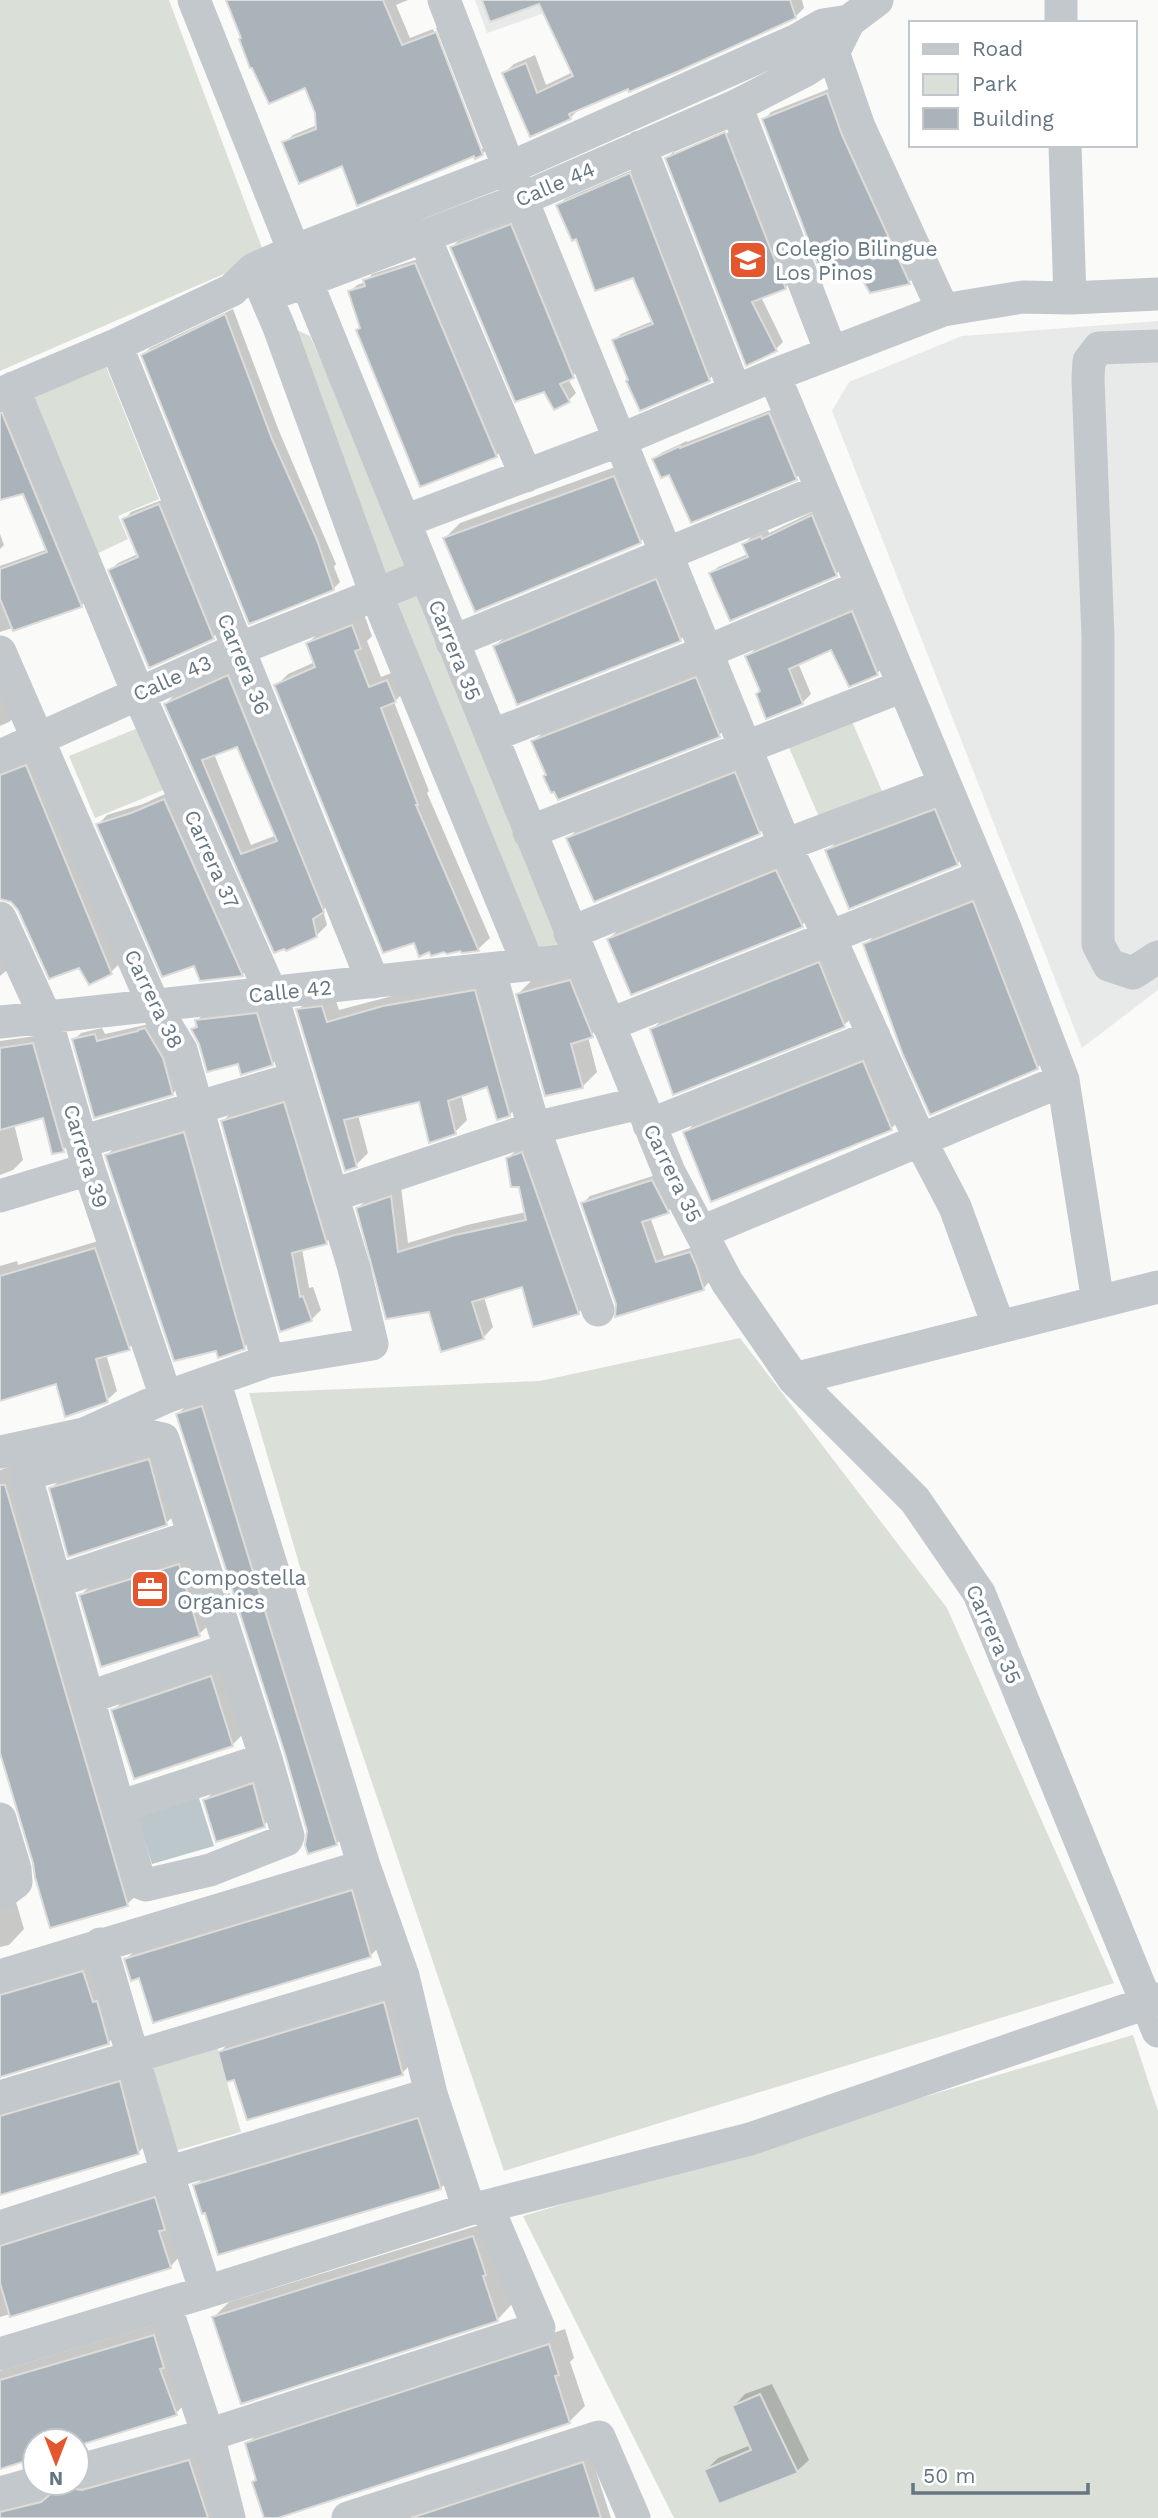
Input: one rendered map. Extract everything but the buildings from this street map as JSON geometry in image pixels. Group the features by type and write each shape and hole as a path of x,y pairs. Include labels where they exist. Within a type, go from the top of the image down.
{"street":[{"name":"Carrera 35","path":"194,0 293,251 668,1172 727,1282 794,1378 915,1500 979,1593 1155,2011"},
{"path":"444,0 509,168 785,845 830,938 920,1140 955,1207 999,1327"},
{"name":"Calle 44","path":"250,285 307,281 522,199 736,106 806,69 835,32 877,0"},
{"path":"1061,0 1061,21"},
{"name":"Calle 44","path":"7,391 250,285 293,251 509,168 797,40 835,32"},
{"path":"835,32 859,127 943,310"},
{"path":"736,106 831,352"},
{"path":"640,147 735,391"},
{"path":"1065,147 1070,298"},
{"path":"424,236 526,476"},
{"path":"250,285 279,327 376,594 528,964"},
{"path":"405,522 620,440 831,352 943,310 1023,297 1158,294"},
{"name":"Carrera 36","path":"116,345 373,982"},
{"path":"1158,346 1099,348 1089,361 1088,379 1097,637 1097,944 1109,965 1133,973 1158,957"},
{"path":"774,375 1005,928 1063,1080 1098,1302"},
{"name":"Carrera 37","path":"7,391 271,993 354,1268 372,1344 268,1361"},
{"path":"452,642 822,490"},
{"name":"Calle 43","path":"0,756 238,649 425,575"},
{"path":"491,736 706,652 862,586"},
{"name":"Carrera 38","path":"0,652 153,1004 181,1050 268,1361"},
{"path":"529,832 903,685"},
{"name":"Calle 42","path":"0,1022 528,964 575,946 785,845 945,785"},
{"path":"608,1024 983,876"},
{"name":"Carrera 39","path":"0,918 45,1016 85,1156 166,1397"},
{"path":"489,969 534,1128 598,1310"},
{"path":"331,1196 534,1128 644,1114 873,1037"},
{"path":"0,1196 197,1107 297,1079"},
{"path":"702,1232 1063,1080"},
{"path":"794,1378 1158,1287"},
{"path":"0,1452 84,1434 166,1397 268,1361"},
{"path":"91,2467 208,2435 539,2328 478,2207 431,2094 403,1976 364,1866 214,1380"},
{"path":"159,1437 163,1439 194,1536 266,1759 287,1832 286,1840 210,1870 146,1885 141,1883 138,1877 26,1477 28,1474 159,1437"},
{"path":"54,1581 194,1536"},
{"path":"87,1698 230,1649"},
{"path":"119,1807 266,1759"},
{"path":"0,1819 15,1868 16,1882 0,1894"},
{"path":"0,1976 364,1866"},
{"path":"210,1870 222,1908"},
{"path":"100,1944 167,2173 206,2292"},
{"path":"0,2097 403,1976"},
{"path":"0,2354 478,2207 750,2139 1155,2011"},
{"path":"0,2227 167,2173 431,2094"},
{"path":"165,2305 208,2435 229,2518"},
{"path":"353,2517 598,2437 634,2518"},
{"path":"0,2493 21,2487"}],"shaded area":[{"path":"475,0 581,0 487,33"},
{"path":"1158,321 1158,990 1082,1048 832,411 849,382 962,336"},
{"path":"198,1795 214,1846 152,1864 136,1813"}],"green space":[{"path":"0,0 169,0 265,256 0,371"},
{"path":"297,330 310,336 413,571 379,585"},
{"path":"105,364 159,499 118,516 128,539 92,556 28,395"},
{"path":"426,590 569,944 526,951 385,604"},
{"path":"848,712 885,798 822,824 785,738"},
{"path":"143,726 168,788 95,818 69,756"},
{"path":"740,1338 947,1608 1114,1983 504,2171 308,1594 249,1393 540,1381"},
{"path":"1133,2035 1158,2111 1158,2518 674,2518 523,2216"},
{"path":"216,2043 241,2132 175,2151 148,2062"}],"place":[{"name":"Colegio Bilingue Los Pinos","path":"748,260"},
{"name":"Compostella Organics","path":"150,1589"}]}
